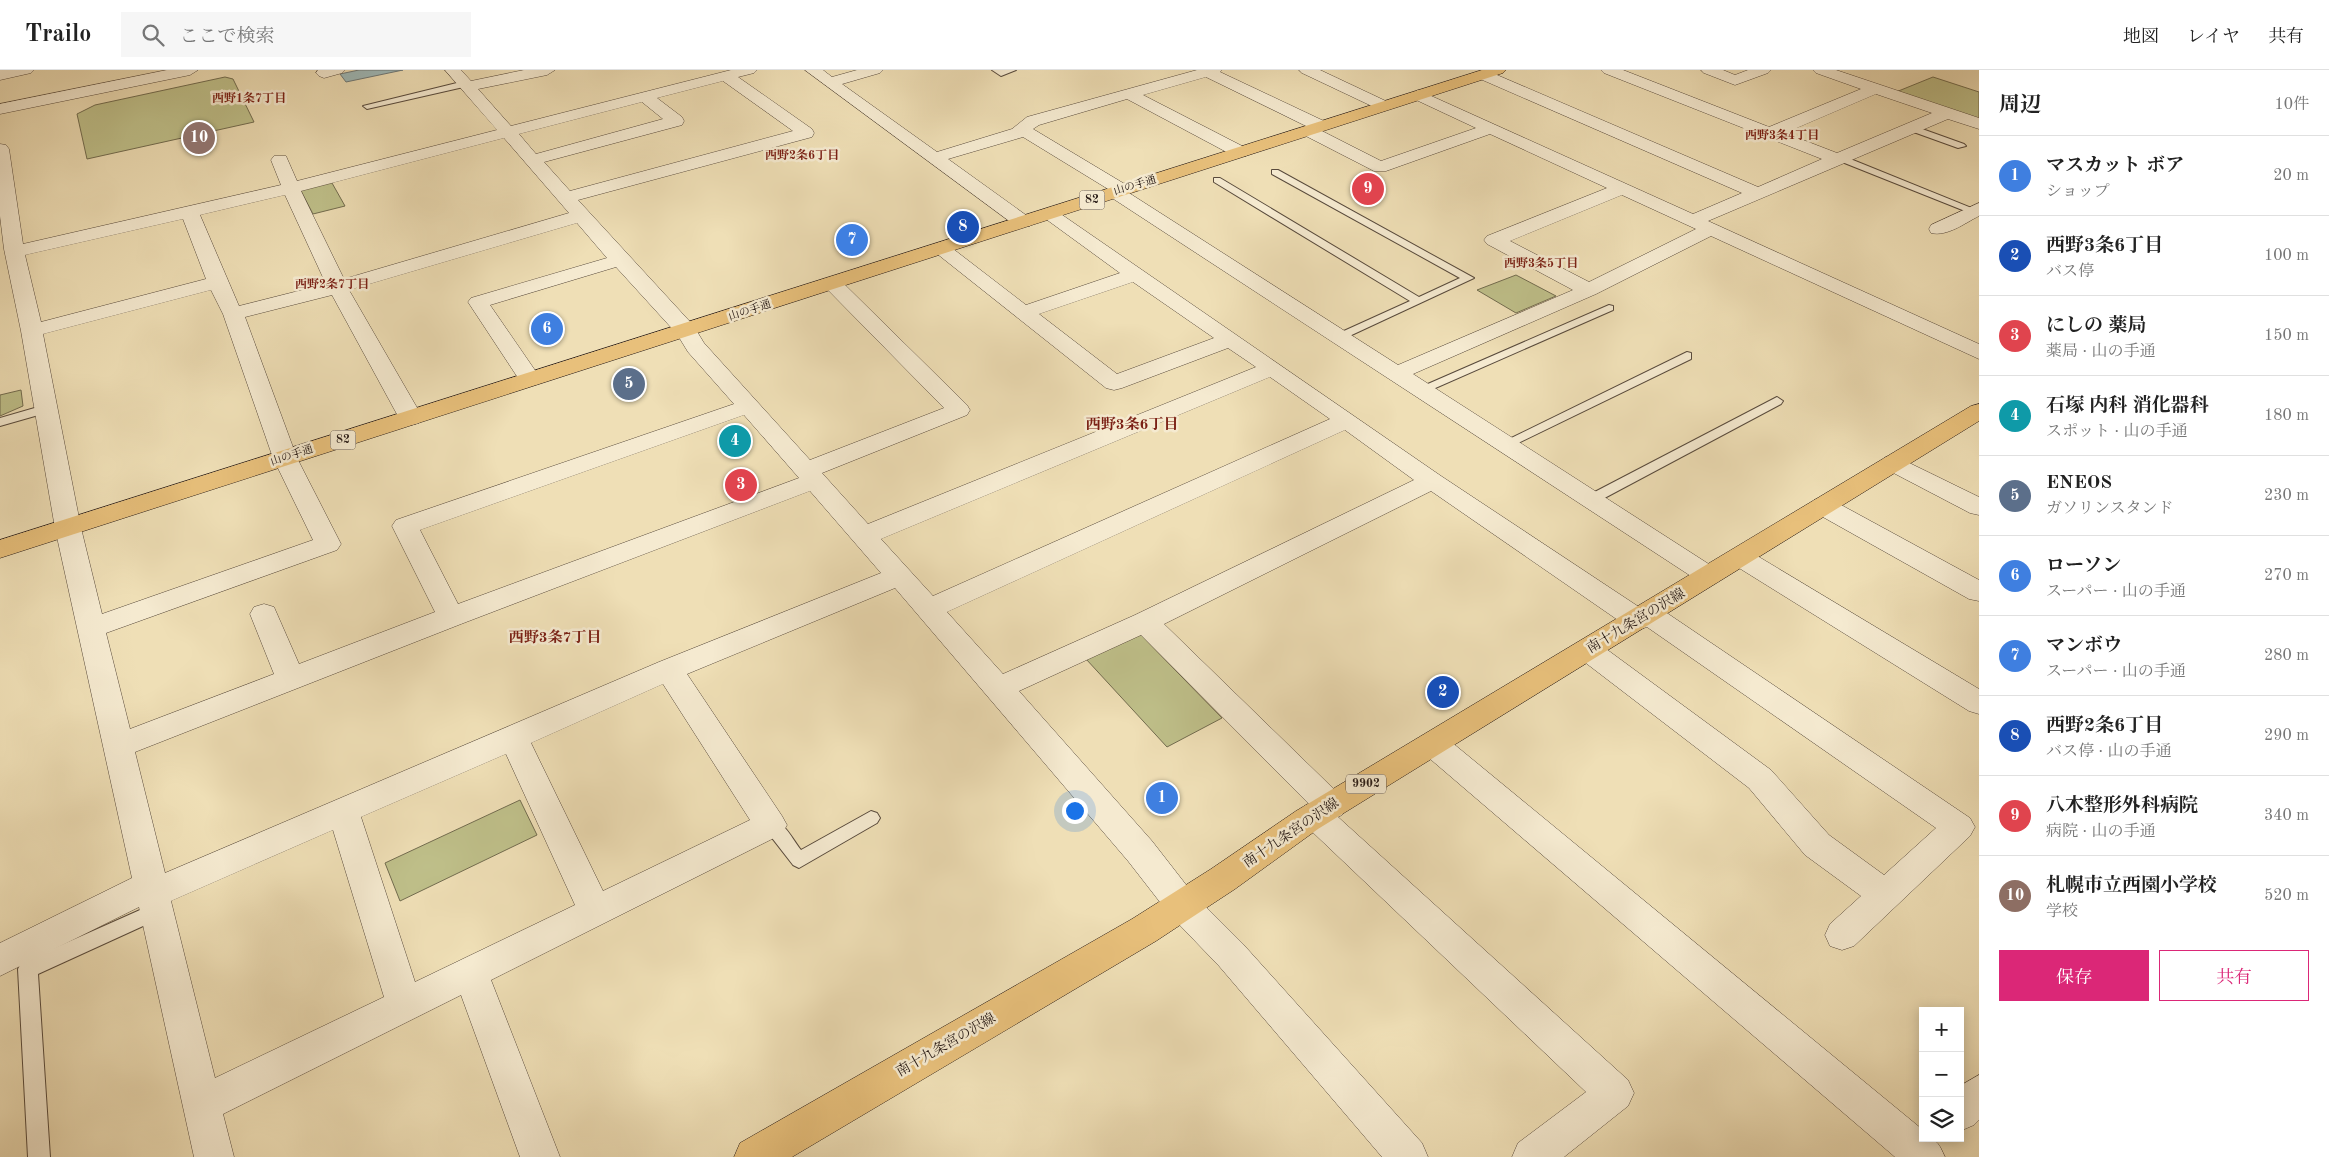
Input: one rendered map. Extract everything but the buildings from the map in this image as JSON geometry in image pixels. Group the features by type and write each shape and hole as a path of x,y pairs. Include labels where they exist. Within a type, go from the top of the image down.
{"main road":[{"name":"山の手通","path":"0,548 833,284 1491,72"},
{"name":"南十九条宮の沢線","path":"754,1157 1144,930 1224,879 1323,810 1979,411"}],"street":[{"path":"0,75 26,70"},
{"path":"0,109 190,70"},
{"path":"453,70 580,216 685,330 696,346 810,476 999,688 1140,851 1182,904 1231,955 1408,1157"},
{"path":"466,85 546,70"},
{"path":"10,251 290,188 749,70"},
{"path":"813,70 1023,222"},
{"path":"830,82 875,70"},
{"path":"1308,70 1384,106"},
{"path":"1609,70 1839,158"},
{"path":"1709,70 1735,80 1763,70"},
{"path":"1822,70 1979,124"},
{"path":"934,158 1018,134 1033,121 1211,71 1380,167 1491,128"},
{"path":"1491,72 1757,193"},
{"path":"566,198 806,133 726,76"},
{"path":"1769,132 1875,89"},
{"path":"1129,94 1240,152"},
{"path":"1418,95 1979,352"},
{"path":"533,160 676,121 645,97"},
{"path":"1692,221 1948,113"},
{"path":"1023,130 1339,338 1709,576"},
{"path":"0,149 10,251 32,331 68,528 214,1157"},
{"path":"280,160 290,188 338,287 411,418"},
{"path":"1589,290 1494,240 1622,189"},
{"path":"92,628 328,544 285,458 234,314 216,282 189,211"},
{"path":"1048,214 1270,369 1347,420 1432,481 1643,617 1959,827 1842,936"},
{"path":"234,314 338,287 580,216"},
{"path":"1938,229 1956,220 1977,216"},
{"path":"1395,374 1589,290 1711,229"},
{"path":"941,249 1114,383 1229,340"},
{"path":"530,379 478,302 620,260"},
{"path":"1023,313 1135,274"},
{"path":"32,331 216,282"},
{"path":"119,746 451,618 810,476 959,410 833,284"},
{"path":"864,536 1270,369"},
{"path":"451,618 405,526 749,406"},
{"path":"928,609 1347,420"},
{"path":"1893,463 1979,507"},
{"path":"999,688 1145,622 1432,481"},
{"path":"1823,506 1979,592"},
{"path":"1740,557 1979,703"},
{"path":"0,960 154,896 343,811 669,670 898,576"},
{"path":"264,614 291,680"},
{"path":"1145,622 1323,810 1615,1093 1532,1157"},
{"path":"1588,650 1760,779 1817,845 1886,895"},
{"path":"203,1104 771,824 669,670"},
{"path":"513,737 595,911"},
{"path":"1433,744 1923,1151"},
{"path":"343,811 405,1005"},
{"path":"470,973 540,1157"},
{"path":"1964,1108 1979,1094"}],"lane":[{"path":"996,70 1001,73 1012,70"},
{"path":"367,106 466,85"},
{"path":"1911,128 1961,146"},
{"path":"1839,158 1977,216"},
{"path":"1275,172 1469,278 1339,338"},
{"path":"1217,180 1418,301"},
{"path":"1420,390 1609,308"},
{"path":"1505,444 1687,356"},
{"path":"1592,499 1777,401"},
{"path":"0,422 45,409"},
{"path":"771,824 799,860 871,818"},
{"path":"39,1157 28,969 154,896"}],"green space":[{"path":"225,77 233,79 254,122 87,159 77,114 95,105"},
{"path":"1933,77 1979,92 1979,121 1896,92"},
{"path":"332,183 345,206 313,214 301,191"},
{"path":"1516,275 1556,296 1516,313 1477,290"},
{"path":"21,390 23,406 0,416 0,395"},
{"path":"1133,635 1141,635 1222,718 1167,747 1086,659"},
{"path":"520,800 537,835 400,901 385,863"}],"water":[{"path":"359,70 403,70 346,82 340,74"}],"place":[{"name":"札幌市立西園小学校","path":"199,138"},
{"name":"八木整形外科病院","path":"1368,189"},
{"name":"西野2条6丁目","path":"963,227"},
{"name":"マンボウ","path":"852,240"},
{"name":"ローソン","path":"547,329"},
{"name":"ENEOS","path":"629,384"},
{"name":"石塚 内科 消化器科","path":"735,441"},
{"name":"にしの 薬局","path":"741,485"},
{"name":"西野3条6丁目","path":"1443,692"},
{"name":"マスカット ボア","path":"1162,798"}],"district":[{"name":"西野1条7丁目","path":"249,99"},
{"name":"西野3条4丁目","path":"1782,136"},
{"name":"西野2条6丁目","path":"802,156"},
{"name":"西野3条5丁目","path":"1541,264"},
{"name":"西野2条7丁目","path":"332,285"},
{"name":"西野3条6丁目","path":"1132,425"},
{"name":"西野3条7丁目","path":"555,638"}]}
